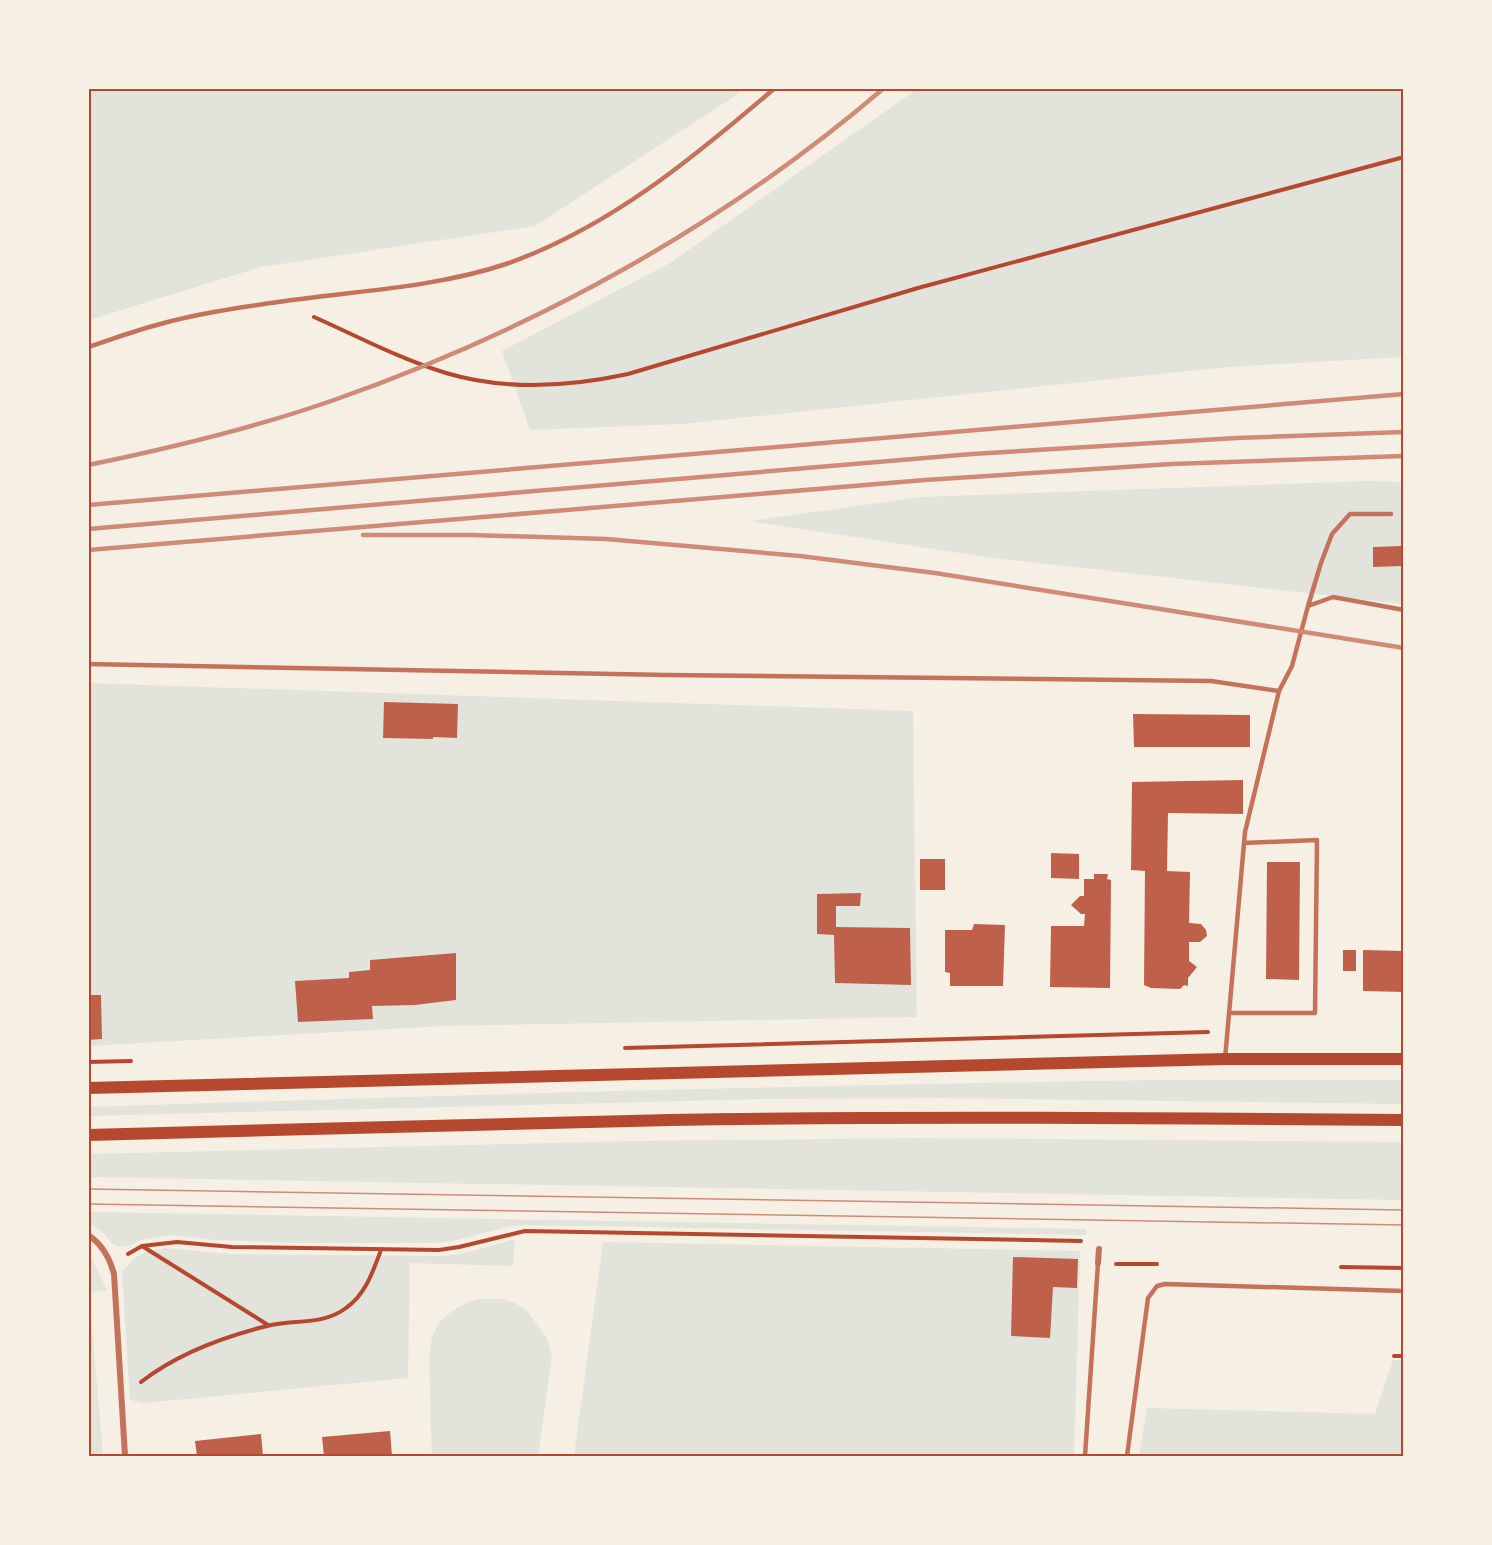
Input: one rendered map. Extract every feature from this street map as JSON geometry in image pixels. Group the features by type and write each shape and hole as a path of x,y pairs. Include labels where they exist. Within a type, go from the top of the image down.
{"main road":[{"path":"88,1088 1225,1059 1404,1059"},
{"path":"88,1136 670,1120 1037,1117 1404,1120"}],"street":[{"path":"88,1235 99,1245 111,1263 125,1456"},
{"path":"1098,1263 1099,1249"}],"lane":[{"path":"88,347 154,326 230,309 451,279 506,264 571,237 636,199 775,88"},
{"path":"1225,1059 1245,832 1279,691 1292,666 1320,563 1332,534 1350,514 1390,514"},
{"path":"1308,606 1333,597 1404,610"},
{"path":"88,664 893,678 1211,681 1279,691"},
{"path":"1230,1013 1315,1013 1317,840 1244,843"},
{"path":"1085,1456 1098,1263"},
{"path":"1127,1456 1149,1299 1158,1287 1165,1284 1404,1291"}],"path":[{"path":"278,302 448,374 507,384 542,386 589,383 628,374 918,288 1404,157"},
{"path":"618,1049 1228,1032"},
{"path":"88,1062 136,1061"},
{"path":"111,1263 142,1246 161,1242 232,1247 440,1250 525,1231 1087,1241 1099,1249"},
{"path":"142,1246 269,1325"},
{"path":"122,1401 142,1381 164,1365 212,1343 269,1325 313,1322 332,1317 348,1308 367,1285 381,1250"},
{"path":"1394,1356 1404,1356"}],"shaded area":[{"path":"89,88 743,89 535,226 261,267 89,320"},
{"path":"917,89 1403,89 1403,357 1227,367 682,424 530,430 502,351 670,263"},
{"path":"1367,481 1403,482 1403,604 993,558 749,521 921,497"},
{"path":"89,683 913,711 917,1017 445,1026 89,1046"},
{"path":"1167,1080 1403,1080 1403,1104 941,1098 765,1099 88,1116 89,1107 358,1098"},
{"path":"913,1138 1403,1142 1403,1200 88,1177 89,1154 635,1141"},
{"path":"89,1212 1086,1229 1086,1235 524,1225 439,1243 297,1243 215,1240 172,1235 144,1239 119,1247 89,1223"},
{"path":"515,1239 513,1266 410,1263 408,1378 144,1403 130,1400 122,1272 134,1258 146,1252 165,1248 231,1254 440,1256 461,1254"},
{"path":"603,1242 1080,1251 1074,1456 574,1456"},
{"path":"88,1251 107,1290 89,1292 103,1456 89,1456"},
{"path":"477,1299 502,1299 515,1303 527,1311 547,1338 552,1357 538,1456 432,1456 429,1359 434,1334 448,1314"},
{"path":"1393,1360 1403,1360 1403,1456 1139,1456 1147,1408 1375,1414"}],"building":[{"path":"1402,546 1403,566 1373,567 1373,547"},
{"path":"384,702 458,704 457,738 383,738"},
{"path":"1133,714 1250,715 1250,747 1134,747"},
{"path":"1243,780 1243,814 1168,813 1167,871 1190,872 1189,923 1201,924 1207,936 1200,942 1189,942 1189,961 1197,967 1188,978 1188,986 1184,985 1180,989 1151,988 1144,985 1145,871 1131,870 1132,782"},
{"path":"1051,853 1079,854 1079,879 1051,878"},
{"path":"920,859 945,859 945,890 920,890"},
{"path":"1267,862 1300,862 1299,980 1266,979"},
{"path":"1094,874 1108,874 1107,879 1111,880 1110,988 1050,987 1051,926 1084,926 1085,914 1081,914 1071,905 1080,896 1084,896 1084,879 1094,879"},
{"path":"861,893 860,906 836,906 836,927 910,928 911,985 835,983 834,935 817,934 817,894"},
{"path":"974,924 1005,925 1003,986 950,986 950,973 945,972 945,930 972,930"},
{"path":"1343,950 1356,950 1356,971 1343,971"},
{"path":"1363,950 1404,951 1404,992 1363,991"},
{"path":"456,953 456,1000 415,1005 372,1006 373,1019 298,1022 295,981 349,978 349,972 370,970 370,960"},
{"path":"88,995 101,995 102,1039 88,1040"},
{"path":"1013,1257 1078,1259 1077,1288 1053,1287 1050,1338 1011,1336"},
{"path":"390,1431 392,1456 324,1456 322,1437"},
{"path":"261,1434 263,1456 197,1456 195,1441"}],"tram line":[{"path":"88,1189 1404,1210"},
{"path":"88,1204 1404,1225"}],"railway":[{"path":"88,465 212,437 334,400 408,372 553,307 623,270 692,229 758,185 884,88"},
{"path":"88,505 1404,394"},
{"path":"88,529 972,454 1236,438 1404,432"},
{"path":"88,550 925,480 1172,464 1404,456"},
{"path":"363,535 606,539 800,556 935,573 1404,648"}]}
